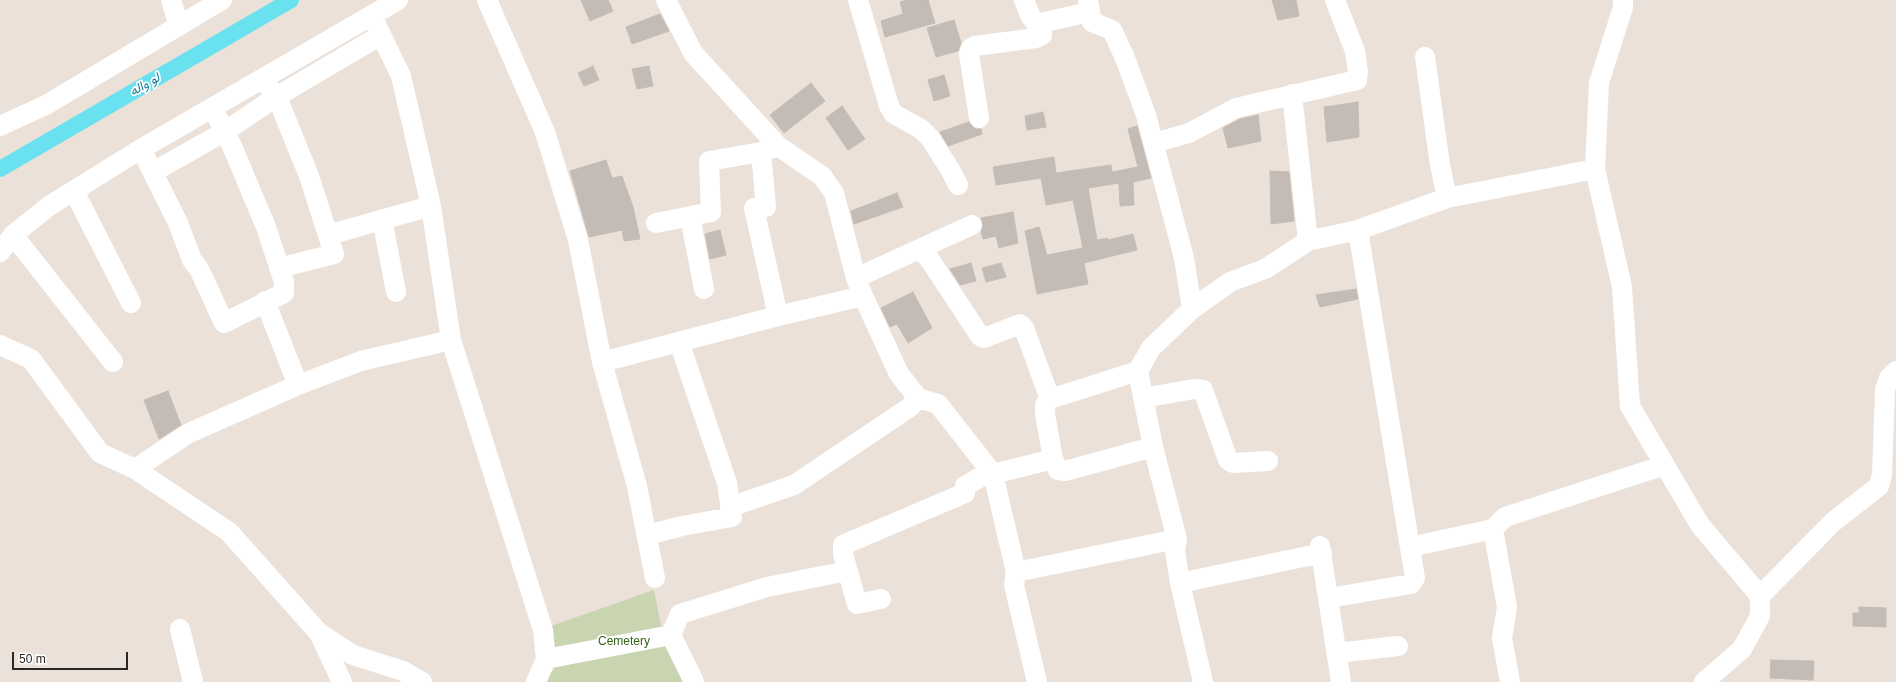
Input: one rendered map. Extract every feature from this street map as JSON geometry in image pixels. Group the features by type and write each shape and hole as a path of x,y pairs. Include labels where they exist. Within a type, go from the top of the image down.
{"street":[{"path":"170,0 179,26"},
{"path":"0,126 46,105 222,0"},
{"path":"0,252 13,235 49,206 142,149 398,0"},
{"path":"487,0 545,132 578,240 602,362 637,486 655,578"},
{"path":"666,0 693,53 770,149 822,176 834,193 859,287 899,374 918,398 938,404 992,472 1016,572 1014,585 1037,682"},
{"path":"858,0 889,106 894,114 921,129 930,138 958,185"},
{"path":"1024,0 1031,17 1035,22 1040,23 1089,6 1092,22 1112,30 1126,58 1154,143 1184,258 1192,309"},
{"path":"1154,143 1189,133 1236,108 1357,80 1358,72 1355,51 1335,0"},
{"path":"1623,0 1623,7 1599,83 1595,169 1622,287 1630,406 1700,525 1751,583 1760,596 1760,616 1742,649 1704,682"},
{"path":"372,16 401,76 431,206 451,340 543,630 546,659 536,682"},
{"path":"979,118 969,54 971,48 975,46 1036,38 1042,35 1040,23"},
{"path":"153,172 224,132 276,97 381,35"},
{"path":"1425,57 1440,165 1448,198"},
{"path":"263,79 276,97 308,176 334,254 279,268"},
{"path":"1292,94 1308,241"},
{"path":"142,149 178,223 192,260 199,269 224,323 265,301 284,293 284,282 260,214 232,146 213,109"},
{"path":"656,223 711,212 709,161 770,149"},
{"path":"770,149 766,208 754,208 778,316"},
{"path":"1203,682 1180,582 1175,551 1176,539 1153,447 1138,371 1151,348 1192,309 1230,282 1265,269 1308,241 1358,230 1448,198 1595,169"},
{"path":"74,191 130,303"},
{"path":"328,235 431,206"},
{"path":"690,216 704,289"},
{"path":"382,219 396,292"},
{"path":"602,362 778,316 859,287 920,249 972,226"},
{"path":"1330,598 1411,584 1415,578 1358,230"},
{"path":"13,235 114,362"},
{"path":"920,249 930,260 980,336 984,338 1020,324 1024,328 1050,399"},
{"path":"265,301 298,385"},
{"path":"135,468 189,433 298,385 361,361 451,340"},
{"path":"647,535 682,526 732,517 724,476 679,342"},
{"path":"0,345 31,360 100,453 135,468 229,532 318,633 342,682"},
{"path":"1138,371 1050,399 1045,405 1044,414 1053,459 1058,470 1065,471 1153,447"},
{"path":"1760,596 1833,522 1880,486 1882,474 1885,390 1890,378 1896,371"},
{"path":"1143,398 1194,389 1203,390 1228,460 1233,463 1268,461"},
{"path":"730,506 794,485 910,407 918,398"},
{"path":"881,599 857,604 847,571 842,549 843,545 965,493 965,486 992,472 1053,459"},
{"path":"1410,547 1493,530 1505,517 1665,465"},
{"path":"1493,530 1507,607 1502,638 1510,682"},
{"path":"1016,572 1176,539"},
{"path":"1180,582 1321,549 1330,598 1341,682"},
{"path":"694,682 671,635 680,614 767,587 847,571"},
{"path":"180,629 193,682"},
{"path":"318,633 353,655 404,671 422,682"},
{"path":"546,659 671,635"},
{"path":"1337,653 1398,646"}],"green space":[{"name":"Cemetery","path":"654,590 664,641 683,682 535,682 554,670 551,626"}],"building":[{"path":"581,0 608,0 613,11 590,21"},
{"path":"907,0 928,0 935,23 885,37 881,21 903,14 900,2"},
{"path":"1272,0 1296,0 1299,16 1278,20"},
{"path":"660,14 669,31 632,44 626,27"},
{"path":"954,20 961,43 958,51 936,57 927,28"},
{"path":"593,66 599,80 584,86 578,73"},
{"path":"649,66 653,86 637,89 632,69"},
{"path":"944,75 950,96 934,101 928,80"},
{"path":"811,83 825,101 784,133 770,115"},
{"path":"1358,102 1359,137 1327,142 1324,107"},
{"path":"842,106 865,139 848,150 826,118"},
{"path":"1043,112 1046,127 1027,130 1025,116"},
{"path":"1258,115 1261,141 1228,148 1223,128 1240,119"},
{"path":"969,122 975,129 981,129 982,134 948,146 940,132"},
{"path":"1137,126 1151,178 1133,182 1134,205 1120,206 1119,183 1088,188 1097,240 1108,238 1108,240 1133,234 1137,250 1084,263 1088,284 1037,294 1025,231 1039,227 1047,255 1083,248 1073,200 1046,205 1041,178 996,185 993,167 1054,157 1056,173 1111,165 1112,172 1138,167 1128,129"},
{"path":"606,160 612,178 622,176 633,207 640,239 624,241 622,230 589,237 570,171"},
{"path":"1270,171 1289,172 1294,221 1271,224"},
{"path":"897,193 903,207 854,224 851,211"},
{"path":"1013,212 1018,243 999,248 996,236 983,239 981,232 983,226 981,218"},
{"path":"720,230 726,255 710,259 705,234"},
{"path":"971,263 976,281 960,285 950,269"},
{"path":"1001,263 1006,277 986,282 982,268"},
{"path":"1356,289 1358,299 1320,307 1316,295"},
{"path":"913,292 932,328 908,343 897,324 890,327 881,308"},
{"path":"168,391 181,425 159,439 144,400"},
{"path":"1859,607 1886,608 1886,627 1853,626 1853,613 1859,613"},
{"path":"1771,660 1814,661 1813,680 1770,678"}],"waterway":[{"name":"لو واله","path":"0,169 291,0"}]}
